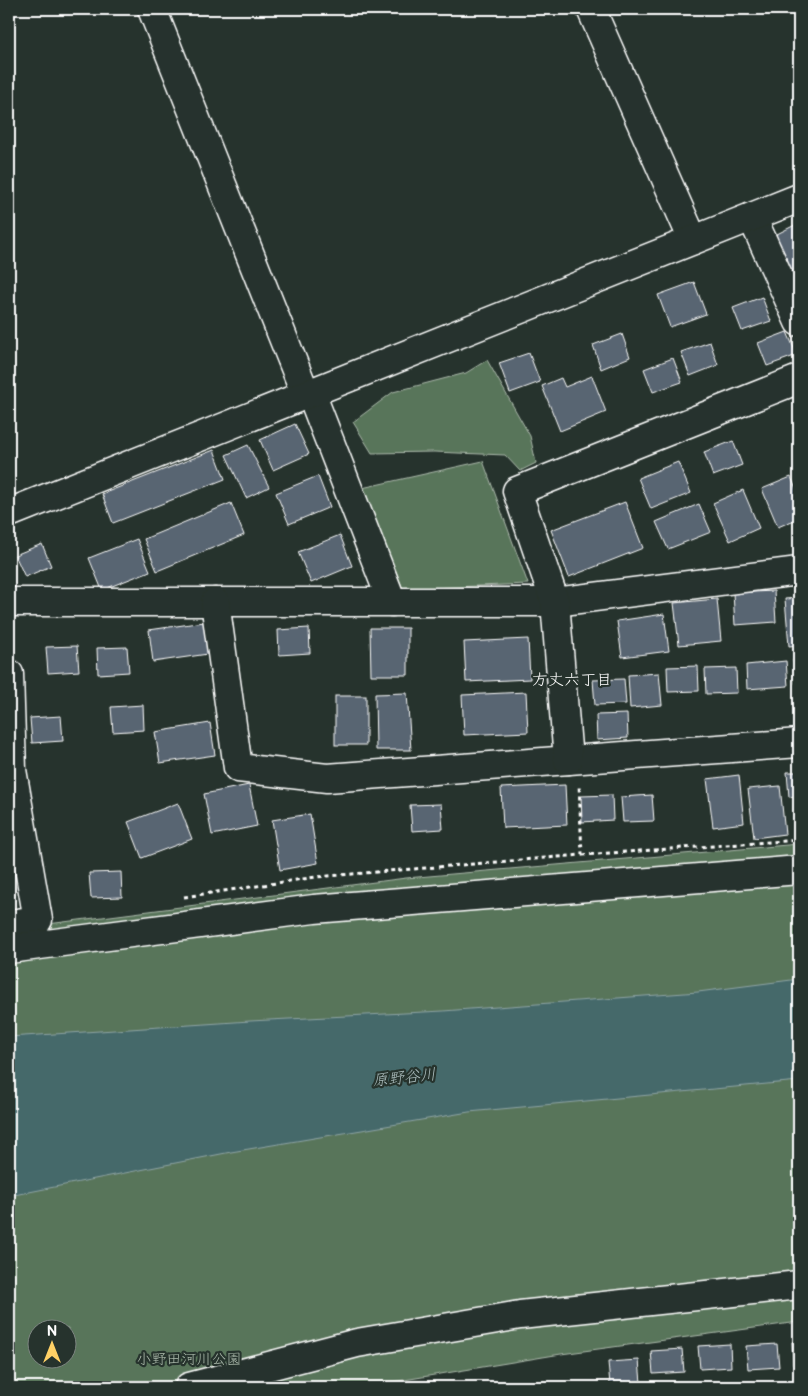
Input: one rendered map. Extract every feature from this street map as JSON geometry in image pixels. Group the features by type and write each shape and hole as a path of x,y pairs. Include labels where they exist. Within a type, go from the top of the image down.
{"street":[{"path":"152,9 392,602"},
{"path":"592,9 693,240"},
{"path":"9,513 799,198"},
{"path":"752,217 799,322"},
{"path":"572,760 555,602 517,491 799,379"},
{"path":"9,602 555,602 799,571"},
{"path":"215,602 238,768 327,778 799,743"},
{"path":"9,674 12,770 38,920 9,924"},
{"path":"9,949 314,909 799,870"},
{"path":"189,1387 357,1343 520,1314 799,1285"}],"path":[{"path":"572,760 582,855"},
{"path":"182,898 316,877 582,855 799,840"}],"green space":[{"path":"487,360 530,436 536,463 520,471 505,455 434,452 372,453 353,422 393,392 466,373"},
{"path":"483,461 528,584 403,589 362,488"},
{"name":"小野田河川公園","path":"799,844 799,1322 561,1354 368,1387 9,1387 9,929 406,878"}],"water":[{"name":"原野谷川","path":"799,979 799,1081 469,1112 231,1152 9,1196 9,1037 250,1021 443,1011 698,992"}],"building":[{"path":"799,223 799,271 793,274 775,235"},
{"path":"694,282 706,314 670,327 658,295"},
{"path":"762,297 771,321 742,331 733,308"},
{"path":"787,332 797,355 767,366 758,343"},
{"path":"622,334 630,357 601,369 593,345"},
{"path":"710,342 718,365 690,376 681,352"},
{"path":"529,353 540,382 510,393 499,363"},
{"path":"673,358 682,382 653,392 644,369"},
{"path":"592,376 606,412 560,431 542,386 561,378 565,387"},
{"path":"295,424 309,454 273,470 260,440"},
{"path":"733,441 742,465 713,476 704,452"},
{"path":"248,445 269,487 246,498 226,455"},
{"path":"214,450 225,479 113,523 102,494"},
{"path":"678,462 691,493 651,509 638,478"},
{"path":"318,476 330,507 289,524 276,493"},
{"path":"791,477 799,496 799,518 778,527 762,489"},
{"path":"743,490 759,528 730,541 713,503"},
{"path":"625,502 643,548 569,577 551,530"},
{"path":"231,503 244,535 157,571 144,539"},
{"path":"699,504 711,532 668,549 656,522"},
{"path":"340,535 352,566 311,583 298,552"},
{"path":"137,539 150,571 102,590 89,558"},
{"path":"42,544 51,566 25,577 15,555"},
{"path":"774,591 776,622 735,625 733,593"},
{"path":"799,598 799,645 789,646 785,599"},
{"path":"717,599 721,641 679,645 674,603"},
{"path":"664,614 669,651 622,657 617,621"},
{"path":"204,622 208,654 153,662 149,630"},
{"path":"309,628 310,653 279,655 278,630"},
{"path":"370,628 408,628 408,675 371,675"},
{"path":"528,639 530,679 466,682 464,642"},
{"path":"77,646 79,671 48,673 46,647"},
{"path":"127,647 129,672 98,674 97,648"},
{"path":"799,659 799,684 796,684 793,660"},
{"path":"786,661 788,686 747,689 746,665"},
{"path":"698,666 699,691 668,692 667,667"},
{"path":"736,668 737,693 706,694 705,669"},
{"path":"659,673 662,705 630,708 628,675"},
{"path":"624,679 626,704 595,705 593,680"},
{"path":"526,692 528,732 464,735 462,695"},
{"path":"407,693 411,750 376,750 375,694"},
{"path":"335,696 366,696 366,745 335,745"},
{"path":"143,705 144,730 113,732 111,707"},
{"path":"627,714 628,738 597,740 596,715"},
{"path":"61,716 63,741 32,743 30,718"},
{"path":"210,723 215,755 160,763 155,732"},
{"path":"787,772 799,772 799,796 789,797"},
{"path":"739,775 744,823 713,827 707,779"},
{"path":"249,785 257,826 212,835 204,794"},
{"path":"565,785 567,825 503,828 501,788"},
{"path":"780,786 785,834 754,838 748,789"},
{"path":"612,795 613,820 582,822 581,796"},
{"path":"652,795 654,821 623,822 621,797"},
{"path":"178,803 192,839 142,858 128,822"},
{"path":"441,804 443,829 412,831 410,805"},
{"path":"310,814 318,863 280,870 272,820"},
{"path":"121,872 122,897 91,898 89,873"},
{"path":"792,1342 799,1342 799,1365 793,1365"},
{"path":"730,1344 731,1367 700,1369 698,1346"},
{"path":"777,1344 779,1367 748,1369 746,1346"},
{"path":"682,1349 684,1372 653,1374 651,1351"},
{"path":"639,1360 641,1383 610,1385 608,1362"}],"district":[{"name":"方丈六丁目","path":"572,680"}]}
